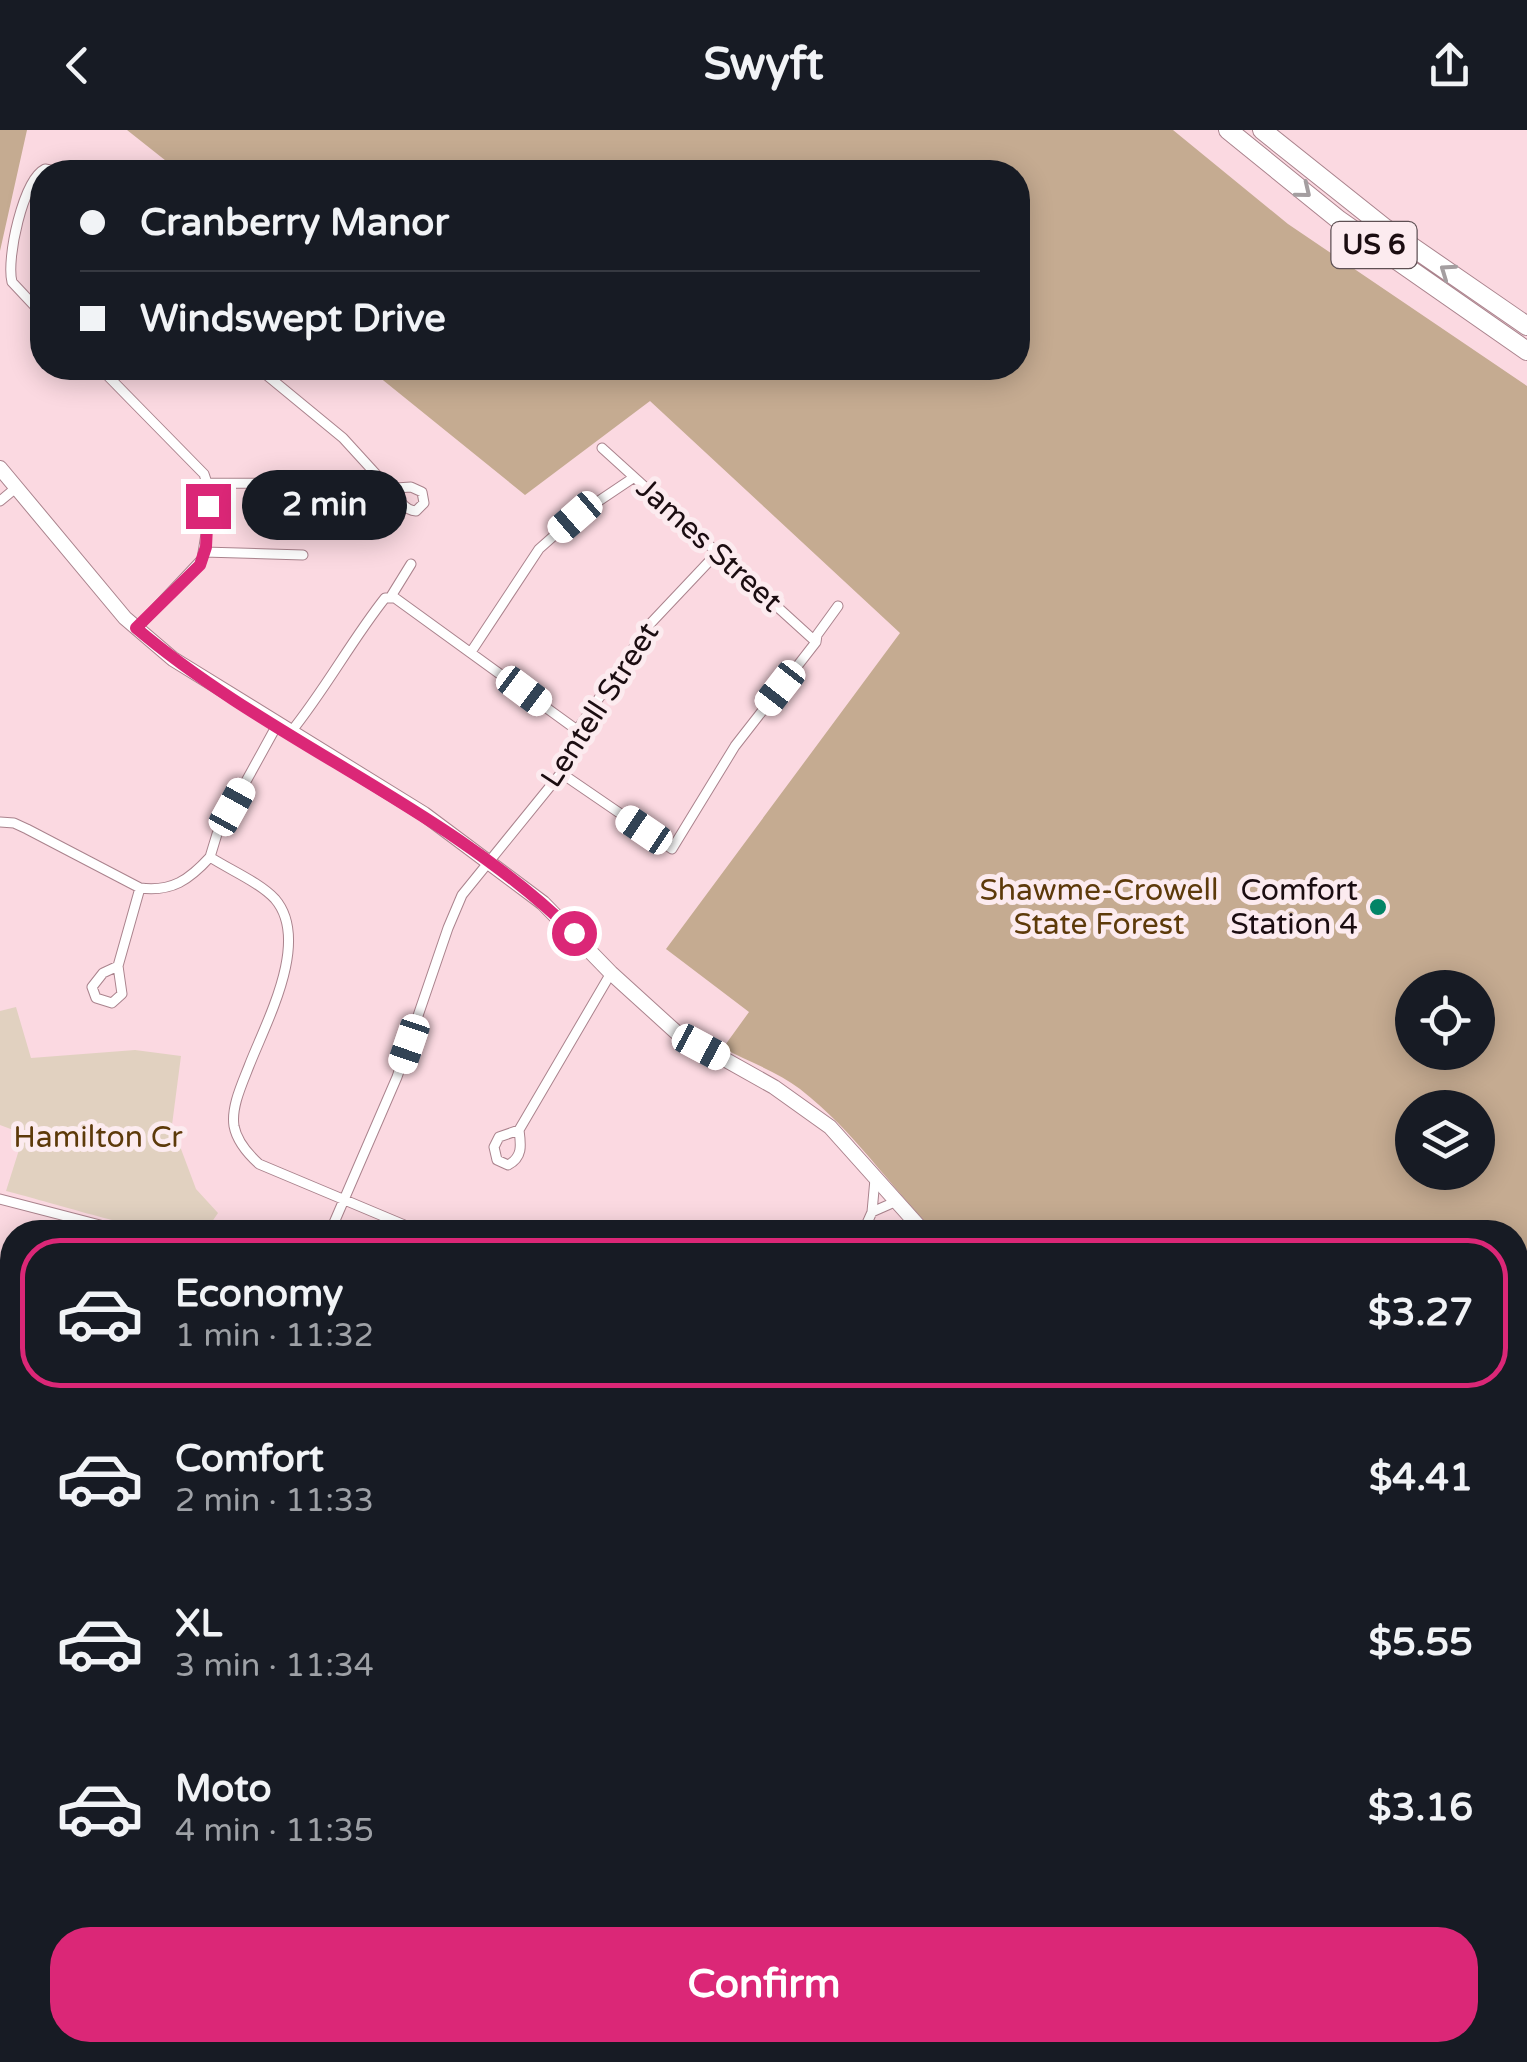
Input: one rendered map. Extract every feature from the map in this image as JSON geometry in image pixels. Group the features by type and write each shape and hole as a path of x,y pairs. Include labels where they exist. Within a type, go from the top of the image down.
{"highway":[{"name":"US 6","path":"1228,130 1340,220 1527,351"},
{"name":"US 6","path":"1262,130 1386,228 1527,326"}],"main road":[{"path":"0,468 87,575 136,628 173,659 424,814 544,903 610,973 676,1032 804,1106 830,1126 913,1220"}],"street":[{"path":"30,188 10,258 12,282 30,301"},
{"path":"112,380 204,474 208,483 200,565 136,628"},
{"path":"273,380 343,438 385,484"},
{"name":"James Street","path":"602,448 816,642"},
{"path":"472,652 539,548 575,517 633,478"},
{"path":"208,483 385,484 396,488"},
{"path":"0,501 17,488"},
{"path":"204,552 303,554"},
{"name":"Lentell Street","path":"336,1220 398,1077 462,895 560,773 577,730 650,624 717,553"},
{"path":"390,598 411,564"},
{"path":"0,822 27,829 140,888 176,886 194,875 210,857 217,834 284,730 318,698 385,598 395,598 577,730"},
{"path":"560,773 672,849 736,746 816,642 816,634 838,606"},
{"path":"210,857 274,898 288,920 291,941 276,998 235,1107 234,1127 240,1143 259,1164 393,1220"},
{"path":"118,966 140,888"},
{"path":"519,1130 610,973"},
{"path":"868,1220 875,1176"},
{"path":"0,1199 81,1220"},
{"path":"872,1212 897,1202"}],"green space":[{"path":"0,130 27,130 0,251"},
{"name":"Shawme-Crowell State Forest","path":"127,130 1173,130 1288,224 1527,386 1527,1220 924,1220 820,1105 782,1077 723,1048 749,1012 666,949 900,633 650,401 525,495 383,380 1030,380 1030,160 165,160"},
{"name":"Hamilton Cr","path":"16,1007 31,1058 135,1050 181,1056 172,1125 196,1189 218,1213 213,1220 114,1220 6,1191 24,1134 0,1125 0,1011"}],"place":[{"name":"Comfort Station 4","path":"1378,907"}],"route":[{"path":"208,506 206,547 200,565 136,628 212,685 424,814 544,903 574,933"}]}
